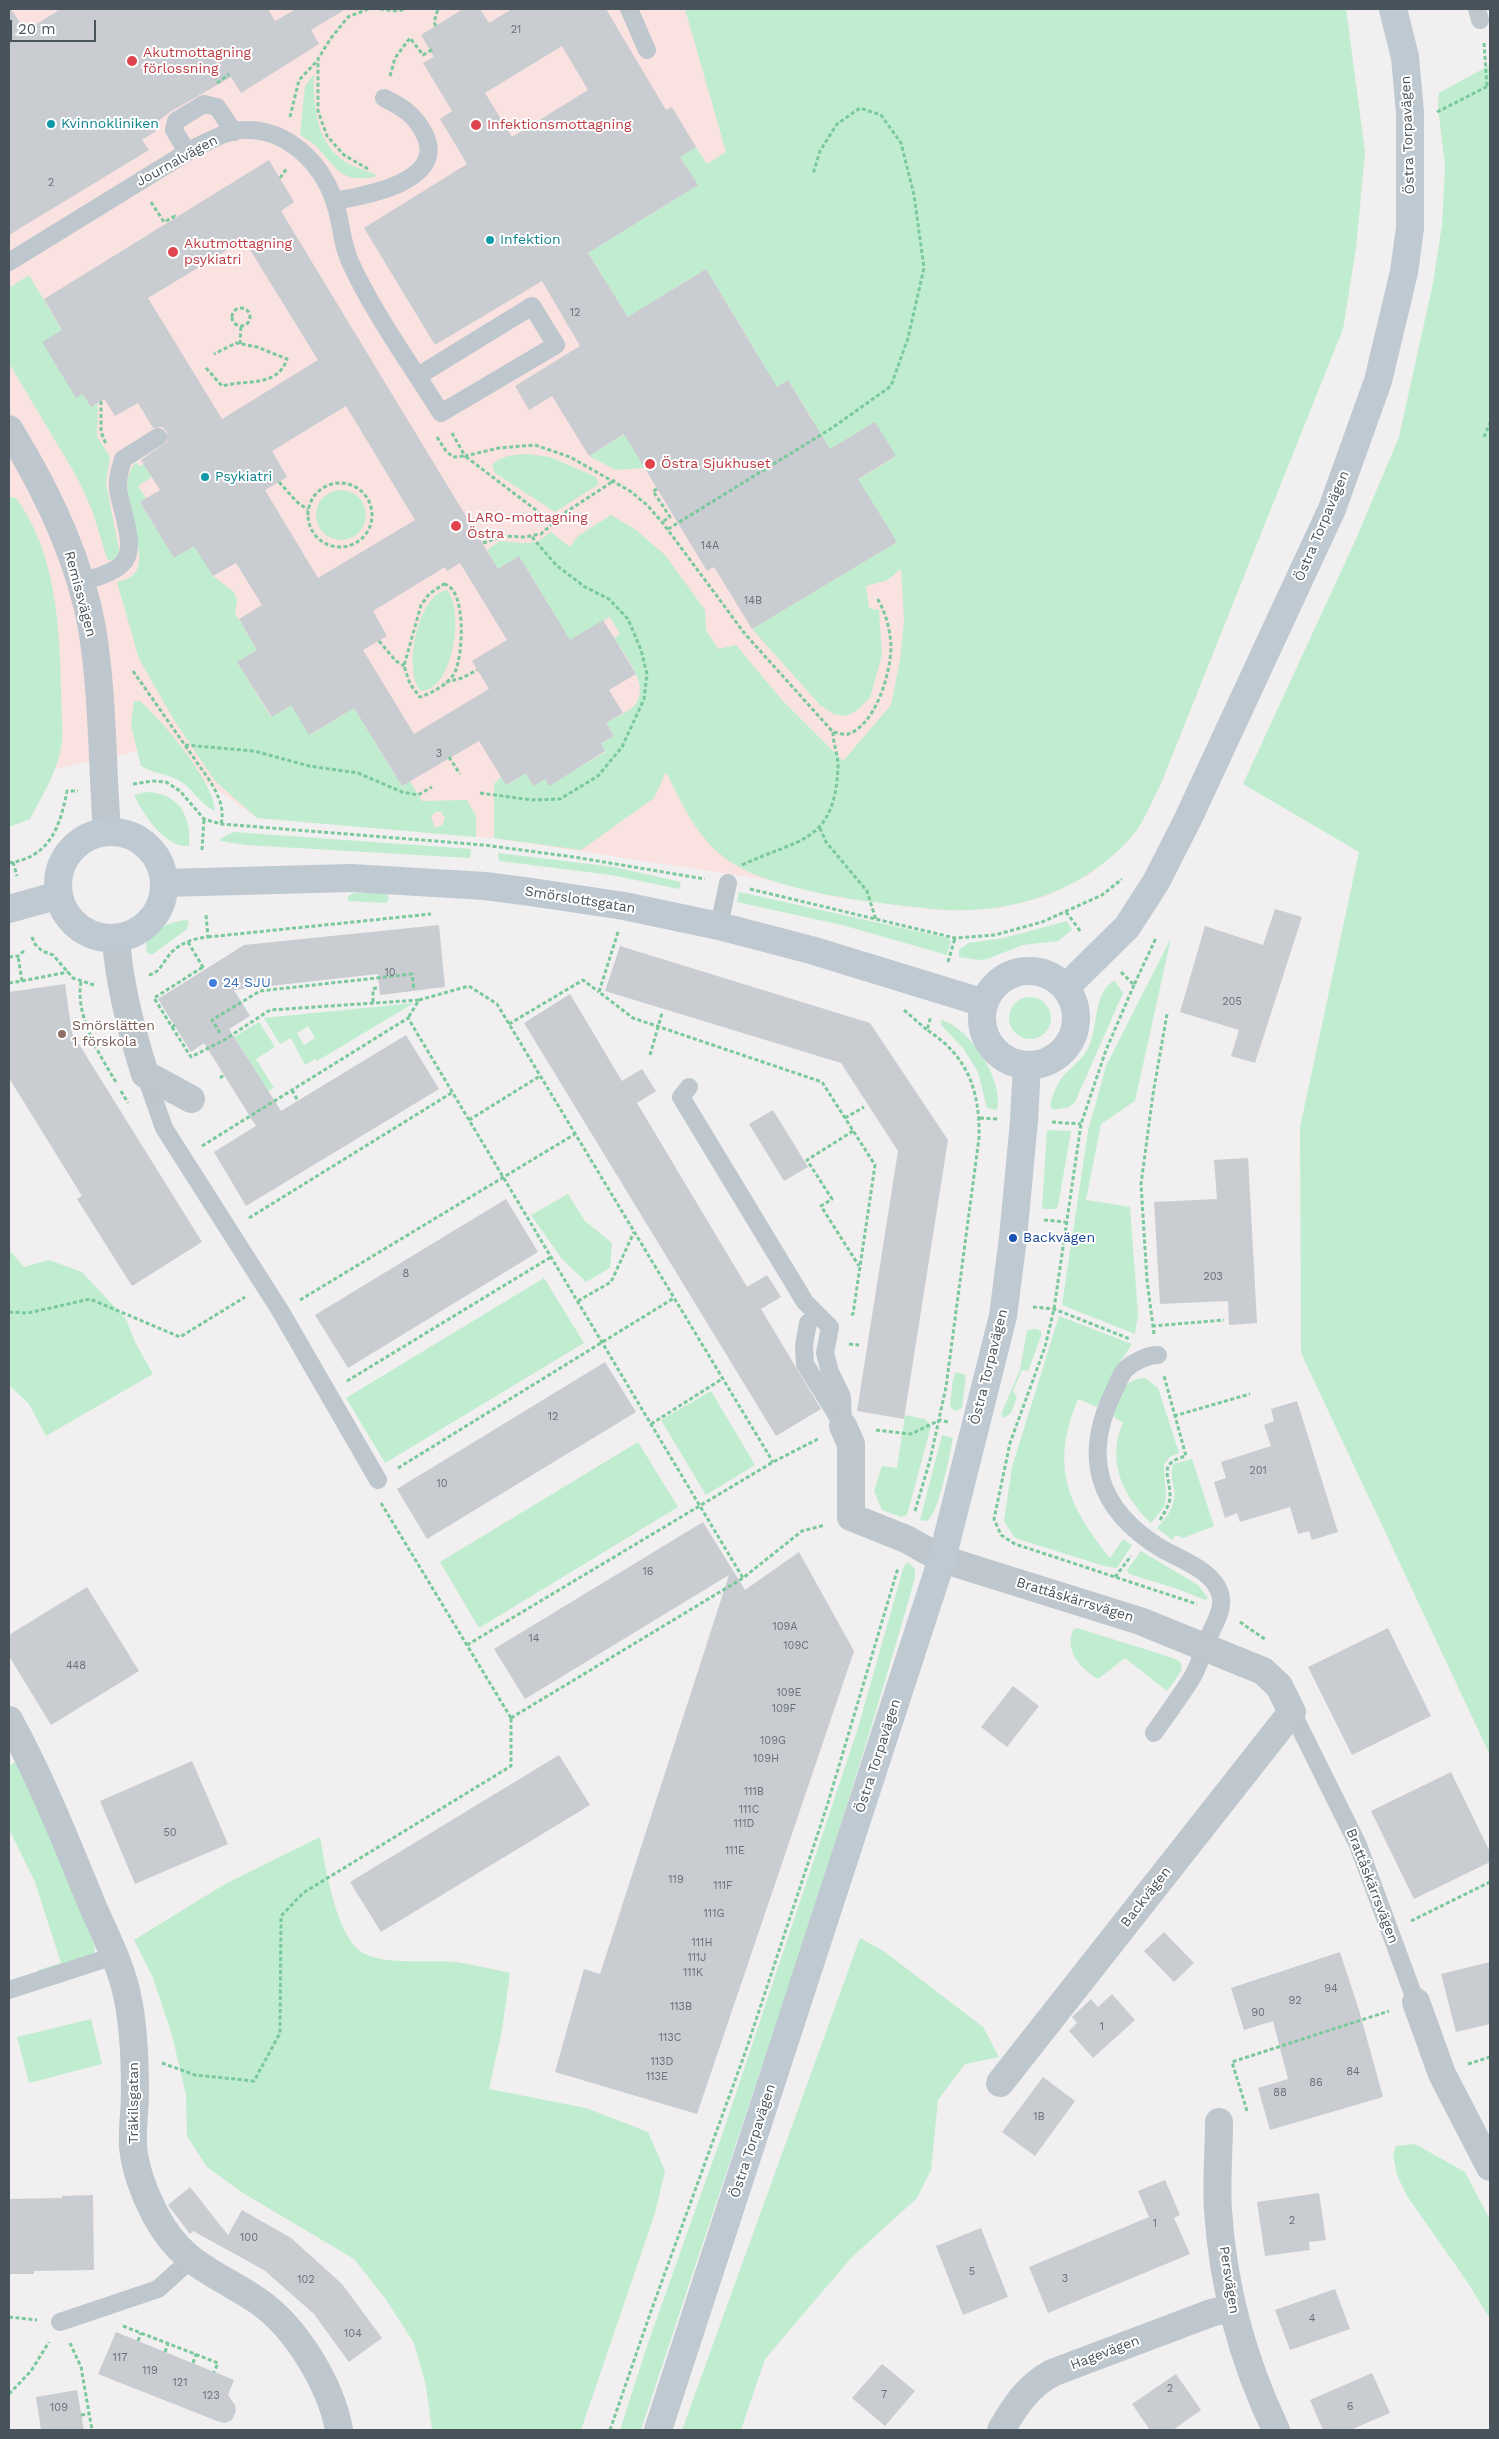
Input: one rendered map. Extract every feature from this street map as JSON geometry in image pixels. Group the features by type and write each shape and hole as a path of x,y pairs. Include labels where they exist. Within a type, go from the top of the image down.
{"street":[{"name":"Östra Torpavägen","path":"1066,988 1127,927 1156,882 1188,819 1332,509 1378,381 1404,272 1410,228 1410,112 1405,58 1393,9"},
{"name":"Remissvägen","path":"13,444 58,518 80,583 91,627 96,665 107,832"},
{"path":"107,832 131,836 151,850 163,871 164,883 163,897 159,910 151,921 141,930 116,939 102,938 79,928 63,908 59,895 60,870 65,858 83,840 107,832"},
{"name":"Smörslottsgatan","path":"164,883 351,878 485,886 607,904 719,926 811,950 984,1003"},
{"path":"9,909 59,895"},
{"path":"116,939 119,971 134,1041 145,1074 191,1099"},
{"path":"1040,972 1058,981 1066,988 1075,1007 1075,1029 1071,1039 1058,1056 1048,1062 1027,1065 1015,1063 994,1050 983,1028 984,1003 994,986 1011,974 1040,972"},
{"name":"Östra Torpavägen","path":"658,2430 942,1559 1003,1316 1014,1229 1027,1065"},
{"path":"843,1426 851,1444 851,1517 906,1539 942,1559"},
{"name":"Brattåskärrsvägen","path":"942,1559 1140,1621 1205,1646 1262,1671 1279,1686 1292,1712"},
{"name":"Backvägen","path":"1000,2083 1292,1712"},
{"name":"Träkilsgatan","path":"9,1720 41,1781 114,1956 127,1994 134,2053 133,2148 142,2186 156,2217 175,2245 190,2260 259,2302 297,2342 312,2363 329,2396 336,2411 339,2430"},
{"name":"Brattåskärrsvägen","path":"1416,2002 1442,2074 1490,2167"},
{"name":"Persvägen","path":"1219,2122 1218,2210 1232,2308 1252,2376 1276,2430"},
{"name":"Hagevägen","path":"1001,2430 1026,2390 1052,2373 1210,2313 1232,2308"}],"lane":[{"path":"628,9 647,50"},
{"path":"334,201 380,192 416,173 426,162 430,146 419,123 404,108 384,98"},
{"path":"187,152 174,130 176,121 204,104 217,108 234,132"},
{"name":"Journalvägen","path":"9,262 187,152 220,136 234,132 244,130 268,133 296,146 315,164 325,180 334,201 344,249 351,266 441,413"},
{"path":"418,376 532,306 556,345 441,413"},
{"path":"80,583 116,568 127,558 129,547 126,521 118,489 121,465 123,459 158,437"},
{"path":"719,926 728,883"},
{"path":"145,1074 164,1128 281,1312 378,1480"},
{"path":"689,1087 681,1097 805,1302 830,1327 825,1353 830,1372 842,1397 843,1426"},
{"path":"808,1323 804,1345 804,1364 843,1426"},
{"path":"1154,1355 1125,1370 1108,1402 1099,1427 1096,1451 1100,1472 1107,1494 1118,1512 1134,1528 1162,1549 1190,1564 1215,1584 1222,1600 1194,1675 1154,1732"},
{"name":"Brattåskärrsvägen","path":"1292,1712 1358,1845 1416,2002"},
{"path":"9,1990 114,1956"},
{"path":"60,2322 87,2311 158,2289 190,2260"}],"path":[{"path":"288,126 299,80 318,59 348,16 368,9"},
{"path":"380,9 397,11 405,9"},
{"path":"436,26 434,22 438,9"},
{"path":"1479,14 1485,49 1487,87"},
{"path":"395,58 410,38 423,55 433,49"},
{"path":"318,59 318,111 327,136 344,155 365,168 387,174 400,183"},
{"path":"668,530 832,428 891,386 908,338 924,268 914,196 901,143 881,115 860,108 837,124 820,151 813,174"},
{"path":"148,198 164,222 176,217"},
{"path":"242,308 248,311 250,318 246,325 241,326 234,323 232,318 235,311 242,308"},
{"path":"240,344 241,326"},
{"path":"206,368 222,386 240,382 263,381 275,376 284,369 287,359 257,347 240,344 230,345 214,354"},
{"path":"102,400 101,432 121,465"},
{"path":"441,413 465,456 553,523"},
{"path":"1484,437 1490,423"},
{"path":"446,451 453,457 499,448 535,445 570,457 615,480 647,505 662,522 745,634 833,732 847,734 855,730 871,715 881,698 891,647 885,612 877,598"},
{"path":"483,543 504,536 532,537 541,534 553,523 615,480"},
{"path":"279,482 297,502 308,510"},
{"path":"341,482 356,486 364,493 370,502 373,517 371,527 361,540 352,545 337,547 327,545 315,535 308,521 308,510 317,492 331,484 341,482"},
{"path":"656,489 653,491 670,517 662,522"},
{"path":"480,793 532,800 560,799 598,776 622,747 644,699 647,674 642,650 628,619 609,599 585,587 556,565 532,537"},
{"path":"447,584 456,596 462,630 455,672 445,682 430,693 420,697 410,684 404,666 421,605 428,594 439,586 447,584"},
{"path":"379,641 396,661 404,666"},
{"path":"445,682 462,678 478,670"},
{"path":"133,671 218,796 224,814 221,824"},
{"path":"728,883 729,874 736,867 799,842 820,828 831,804 836,785 837,750 833,740 833,732"},
{"path":"185,746 254,751 309,766 358,774 402,792 418,795 432,787"},
{"path":"450,757 460,774"},
{"path":"138,783 166,782 180,791 204,820 221,824 484,845 574,857 728,883 954,938 995,935 1042,922 1102,896 1128,875"},
{"path":"17,876 11,862 36,854 49,842 62,817 67,791"},
{"path":"202,850 204,820"},
{"path":"820,828 826,842 868,890 876,920"},
{"path":"208,937 436,913"},
{"path":"609,930 628,933"},
{"path":"599,992 618,932"},
{"path":"927,1030 954,938"},
{"path":"188,942 204,968 154,998 174,1026 191,1056 224,1040 270,1010 420,1000 469,986 497,1004 773,1462"},
{"path":"9,958 18,956 25,950"},
{"path":"18,956 22,981"},
{"path":"9,983 68,972"},
{"path":"220,1033 212,1020 260,991 412,974 414,990"},
{"path":"509,1024 584,980 633,1018 822,1082 875,1165 852,1314 830,1327"},
{"path":"81,982 79,992 91,1040 130,1106"},
{"path":"1048,1122 1081,1124 1106,1050 1134,985"},
{"path":"373,1002 373,989 380,988"},
{"path":"183,1158 408,1018 420,1000"},
{"path":"610,2430 745,2053 827,1806 940,1420 957,1317 980,1118 974,1085 968,1072 943,1040 927,1030 902,1008"},
{"path":"650,1055 662,1013"},
{"path":"1167,1014 1153,1094 1141,1184 1154,1355 1184,1450"},
{"path":"408,1018 743,1578"},
{"path":"240,1022 243,1028"},
{"path":"220,1078 224,1075"},
{"path":"469,1120 540,1076"},
{"path":"292,1090 298,1101"},
{"path":"229,1230 453,1092"},
{"path":"845,1118 864,1107"},
{"path":"980,1118 999,1120"},
{"path":"854,1131 807,1160 832,1199 821,1206 859,1266"},
{"path":"281,1312 575,1134"},
{"path":"1040,1226 1040,1220 1065,1222"},
{"path":"578,1301 611,1282 634,1232"},
{"path":"328,1393 551,1257"},
{"path":"9,1312 28,1313 90,1299 180,1337 253,1292"},
{"path":"378,1480 674,1298"},
{"path":"1033,1307 1054,1309 1137,1342 1154,1355"},
{"path":"1152,1326 1224,1320"},
{"path":"651,1424 722,1379"},
{"path":"1174,1416 1250,1394"},
{"path":"467,1645 773,1462 843,1426 911,1434 940,1420 950,1423"},
{"path":"134,2053 195,2076 254,2081 280,2033 281,1916 303,1893 511,1766 511,1718 743,1578 802,1531 851,1517"},
{"path":"1390,1931 1490,1882"},
{"path":"1219,2122 1249,2116 1232,2062 1416,2002"},
{"path":"87,2311 218,2363 214,2372"},
{"path":"9,2317 60,2322"},
{"path":"9,2394 31,2371 60,2322"},
{"path":"60,2322 81,2367 92,2430"},
{"path":"138,2341 141,2333"},
{"path":"165,2352 168,2344"},
{"path":"192,2363 196,2354"},
{"path":"81,2415 89,2414"}],"shaded area":[{"name":"Östra Sjukhuset","path":"9,9 1346,9 1365,152 1356,248 1343,329 1160,786 1133,835 1091,874 1047,896 999,908 936,910 834,897 768,880 494,838 257,818 157,747 55,769 30,819 9,827"}],"green space":[{"path":"685,9 1346,9 1365,152 1356,248 1343,329 1160,786 1144,819 1132,836 1112,856 1091,872 1067,886 1016,904 989,909 961,910 934,909 851,899 776,882 743,869 729,861 708,842 692,821 666,772 654,798 581,850 494,838 494,784 501,777 507,785 526,773 533,786 545,779 549,785 605,752 601,743 614,736 606,723 633,707 638,699 640,690 639,681 630,662 614,638 620,634 610,617 570,640 519,556 498,569 487,550 500,541 537,542 551,532 570,547 578,536 611,515 636,530 665,555 705,610 706,630 718,649 736,645 782,700 843,761 891,705 900,659 904,622 901,569 888,580 866,586 869,608 879,610 882,655 870,698 856,711 846,716 833,714 820,705 752,629 897,542 875,507 766,536 895,457 875,422 721,515 813,420 788,380 644,468 616,470 589,456 757,353 706,269 628,317 588,253 698,185 680,157 696,147 707,164 726,152"},
{"path":"1490,65 1490,1755 1301,1353 1300,1127 1359,852 1243,784 1356,539 1399,437 1433,283 1442,225 1445,166 1438,107 1439,93"},
{"path":"314,74 314,99 318,123 329,146 347,163 376,175 375,177 354,178 346,176 314,144 300,134 305,86"},
{"path":"29,275 62,330 83,394 91,407 98,403 97,436 110,457 106,483 120,554 114,560 108,560 92,510 78,479 9,363 9,288"},
{"path":"527,454 550,457 596,477 599,484 555,512 495,473 492,466 495,462 508,456"},
{"path":"136,462 140,466 144,464 152,477 138,486 146,498 140,502 174,558 195,545 213,576 234,592 237,600 235,613 257,650 237,662 271,717 291,705 310,735 354,708 402,786 410,781 422,801 467,800 476,816 476,837 257,818 215,781 174,720 139,659 117,582 132,576 138,567 137,540 127,491 129,476","holes":["435,812 441,812 445,818 442,825 435,828 431,817"]},
{"path":"346,490 359,497 365,505 365,525 359,533 351,539 336,540 323,533 317,525 316,510 323,497 331,491"},
{"path":"9,497 16,498 29,519 40,542 48,566 57,616 62,741 58,761 50,781 30,819 9,827"},
{"path":"447,590 452,600 455,614 453,648 441,678 432,687 421,691 416,682 413,669 413,653 420,620 427,606 436,595"},
{"path":"134,701 140,701 150,710 186,753 213,799 215,811 205,805 180,781 141,766 131,725"},
{"path":"147,792 158,793 167,797 181,809 188,825 189,846 172,842 163,836 149,820 134,795"},
{"path":"233,832 471,849 470,858 245,845 220,841 220,839"},
{"path":"498,853 614,867 681,882 679,889 611,875 499,861"},
{"path":"739,892 948,938 951,941 947,955 842,925 737,902"},
{"path":"354,893 387,893 389,900 386,903 348,901 348,896"},
{"path":"189,921 187,929 153,954 148,954 146,946 152,934 172,923"},
{"path":"1067,921 1072,930 1058,941 1023,945 987,959 979,960 959,957 959,950 968,943 1004,938"},
{"path":"1171,938 1135,1101 1101,1124 1086,1200 1130,1207 1138,1314 1135,1334 1062,1305 1088,1131 1106,1066"},
{"path":"1115,981 1123,993 1075,1102 1069,1107 1053,1110 1050,1105 1056,1089 1062,1077 1088,1049 1100,999 1108,985"},
{"path":"1034,997 1042,1000 1048,1006 1051,1018 1048,1030 1042,1036 1026,1039 1018,1036 1012,1030 1009,1014 1012,1006 1018,1000"},
{"path":"414,1003 317,1061 315,1059 305,1065 291,1038 280,1044 264,1018","holes":["308,1026 315,1038 304,1045 297,1033"]},
{"path":"941,1020 963,1033 983,1057 996,1085 997,1110 987,1108 978,1072 963,1048 941,1025"},
{"path":"259,1022 275,1047 256,1059 274,1088 268,1091 234,1037"},
{"path":"1047,1130 1071,1131 1056,1209 1042,1209"},
{"path":"568,1194 585,1221 612,1243 610,1268 586,1282 562,1259 531,1215"},
{"path":"9,1250 24,1267 49,1260 82,1272 126,1319 135,1342 153,1374 46,1436 29,1404 9,1385"},
{"path":"544,1278 584,1343 385,1463 346,1398"},
{"path":"1059,1316 1132,1344 1116,1368 1097,1407 1078,1399 1065,1445 1064,1465 1067,1483 1083,1520 1095,1538 1110,1558 1123,1539 1132,1545 1117,1568 1104,1566 1015,1538 1004,1521 1012,1467"},
{"path":"1036,1329 1041,1331 1041,1336 1028,1371 1022,1370 1013,1391 1017,1397 1011,1413 1004,1418 1001,1414 1020,1370 1027,1330"},
{"path":"956,1372 966,1375 962,1408 955,1411 950,1406 953,1379"},
{"path":"1145,1378 1158,1388 1179,1453 1170,1457 1164,1464 1166,1498 1164,1507 1151,1523 1132,1502 1120,1477 1116,1451 1123,1423 1113,1416 1120,1396 1127,1385 1131,1381"},
{"path":"711,1391 755,1465 706,1495 661,1420"},
{"path":"905,1415 925,1419 931,1426 907,1515 901,1517 882,1510 874,1491 882,1466 897,1468"},
{"path":"942,1435 953,1438 940,1496 936,1507 927,1521 920,1520"},
{"path":"638,1442 678,1507 479,1628 440,1562"},
{"path":"1192,1459 1214,1526 1183,1538 1176,1535 1172,1540 1157,1528 1169,1513 1173,1503 1174,1491 1171,1474 1173,1464"},
{"path":"1141,1551 1198,1585 1208,1598 1205,1600 1175,1588 1129,1574 1127,1570"},
{"path":"907,1562 915,1569 915,1578 858,1771 765,2058 641,2430 620,2430 647,2346 723,2132 858,1728 903,1569"},
{"path":"1077,1628 1173,1658 1180,1662 1182,1670 1167,1691 1125,1658 1098,1679 1080,1665 1072,1652 1071,1638 1073,1630"},
{"path":"18,1760 95,1947 94,1955 40,1978 38,1970 61,1963 35,1882 9,1829 9,1766"},
{"path":"320,1837 333,1900 339,1917 354,1945 363,1953 373,1957 396,1961 457,1962 510,1973 502,2030 489,2089 586,2108 648,2132 665,2171 655,2213 581,2430 432,2430 426,2386 414,2343 385,2298 354,2259 243,2193 207,2167 187,2136 186,2095 172,2035 153,1978 134,1940 225,1884"},
{"path":"860,1938 885,1952 983,2027 999,2057 965,2064 938,2100 931,2170 917,2198 851,2258 765,2359 741,2430 682,2430"},
{"path":"91,2019 102,2064 29,2083 17,2037"},
{"path":"1415,2144 1465,2172 1490,2220 1490,2319 1468,2283 1407,2196 1397,2175 1393,2154 1396,2146"}],"building":[{"name":"Kvinnokliniken","path":"9,9 11,9 25,31 61,9 268,9 275,21 296,9 346,9 311,30 319,44 241,93 231,77 170,112 152,126 156,131 142,140 149,150 9,235"},
{"name":"Infektion","path":"463,9 480,9 489,23 512,9 606,9 666,110 672,107 696,147 680,157 698,185 588,253 628,317 706,269 777,387 788,380 830,449 875,422 896,456 858,479 897,542 752,629 714,567 707,571 624,434 589,456 552,396 529,410 515,386 580,346 542,281 435,345 364,228 467,164 440,119 452,111 423,63 434,57 421,35","holes":["562,46 588,90 512,137 485,93"]},
{"name":"Psykiatri","path":"269,160 294,202 281,211 498,569 519,556 570,640 603,620 636,674 609,690 623,713 606,723 614,736 601,743 605,751 549,786 545,779 533,786 526,773 506,785 479,741 402,786 354,708 309,735 291,705 272,717 237,662 257,650 239,619 262,605 236,563 213,576 194,546 174,558 140,502 160,490 141,460 167,442 167,432 162,427 153,428 138,403 115,416 104,399 91,407 83,394 76,398 42,342 62,330 44,299","holes":["244,240 318,360 222,419 148,298","346,406 415,520 318,578 265,490 287,477 272,451","460,563 507,640 472,661 489,689 414,734 363,650 387,636 373,611 445,567 447,571"]},
{"path":"1275,909 1302,917 1255,1063 1231,1056 1239,1030 1180,1012 1205,926 1263,945"},
{"path":"439,925 445,987 380,995 378,974 234,990 250,1016 229,1029 281,1111 406,1035 439,1089 246,1206 214,1152 256,1126 204,1043 191,1052 158,999 244,945"},
{"path":"620,946 870,1023 948,1140 904,1419 857,1411 898,1151 841,1063 605,991"},
{"path":"65,984 72,1033 202,1242 132,1286 77,1199 82,1196 9,1078 9,992"},
{"path":"570,994 622,1081 642,1069 656,1091 637,1103 747,1287 767,1275 781,1297 761,1309 821,1409 776,1436 524,1023"},
{"path":"773,1110 808,1167 784,1181 749,1124"},
{"path":"1248,1158 1257,1323 1229,1325 1228,1301 1160,1304 1154,1202 1217,1199 1214,1160"},
{"path":"506,1199 538,1252 348,1368 315,1315"},
{"path":"605,1362 636,1412 427,1539 397,1489"},
{"path":"1297,1401 1338,1532 1312,1540 1309,1531 1298,1534 1290,1507 1240,1522 1237,1513 1225,1518 1214,1482 1226,1478 1221,1462 1271,1446 1264,1425 1274,1421 1271,1409"},
{"path":"703,1522 745,1590 799,1552 854,1651 697,2114 555,2072 584,1969 600,1974 729,1575 525,1699 494,1649"},
{"path":"87,1587 139,1671 51,1725 9,1656 9,1635"},
{"path":"1388,1628 1431,1716 1352,1755 1308,1667"},
{"path":"1013,1686 1039,1706 1007,1747 981,1727"},
{"path":"559,1755 590,1805 381,1932 350,1882"},
{"path":"192,1761 228,1844 135,1884 100,1801"},
{"path":"1451,1772 1490,1852 1490,1862 1414,1899 1371,1811"},
{"path":"1164,1932 1194,1963 1174,1982 1144,1951"},
{"path":"1340,1952 1359,2010 1383,2097 1270,2130 1258,2088 1288,2079 1273,2021 1244,2030 1231,1988"},
{"path":"1490,1962 1490,2024 1456,2032 1441,1974"},
{"path":"1112,1994 1135,2020 1093,2058 1069,2031 1077,2023 1072,2017 1091,1999 1098,2007"},
{"path":"1043,2077 1075,2101 1035,2156 1002,2132"},
{"path":"1165,2180 1180,2215 1174,2218 1190,2254 1048,2313 1029,2267 1149,2217 1138,2191"},
{"path":"190,2187 228,2235 242,2210 291,2238 342,2284 382,2338 349,2362 314,2314 264,2270 193,2231 190,2234 168,2205"},
{"path":"1319,2193 1326,2240 1309,2242 1310,2250 1265,2256 1257,2202"},
{"path":"93,2195 94,2270 34,2271 34,2274 9,2274 9,2199 62,2198 62,2196"},
{"path":"981,2228 1008,2297 963,2315 936,2246"},
{"path":"1335,2289 1350,2329 1290,2350 1275,2310"},
{"path":"116,2332 234,2380 228,2395 235,2405 236,2411 232,2420 225,2423 217,2421 98,2374"},
{"path":"882,2364 915,2391 885,2426 852,2398"},
{"path":"1372,2373 1390,2413 1350,2430 1323,2430 1310,2400"},
{"path":"1176,2374 1201,2410 1173,2430 1150,2430 1132,2404"},
{"path":"77,2390 84,2430 41,2430 36,2397"}],"place":[{"name":"Akutmottagning förlossning","path":"132,61"},
{"name":"Kvinnokliniken","path":"51,124"},
{"name":"Infektionsmottagning","path":"476,125"},
{"name":"Infektion","path":"490,240"},
{"name":"Akutmottagning psykiatri","path":"173,252"},
{"name":"Östra Sjukhuset","path":"650,464"},
{"name":"Psykiatri","path":"205,477"},
{"name":"LARO-mottagning Östra","path":"456,526"},
{"name":"24 SJU","path":"213,983"},
{"name":"Smörslätten 1 förskola","path":"62,1034"},
{"name":"Backvägen","path":"1013,1238"}]}
